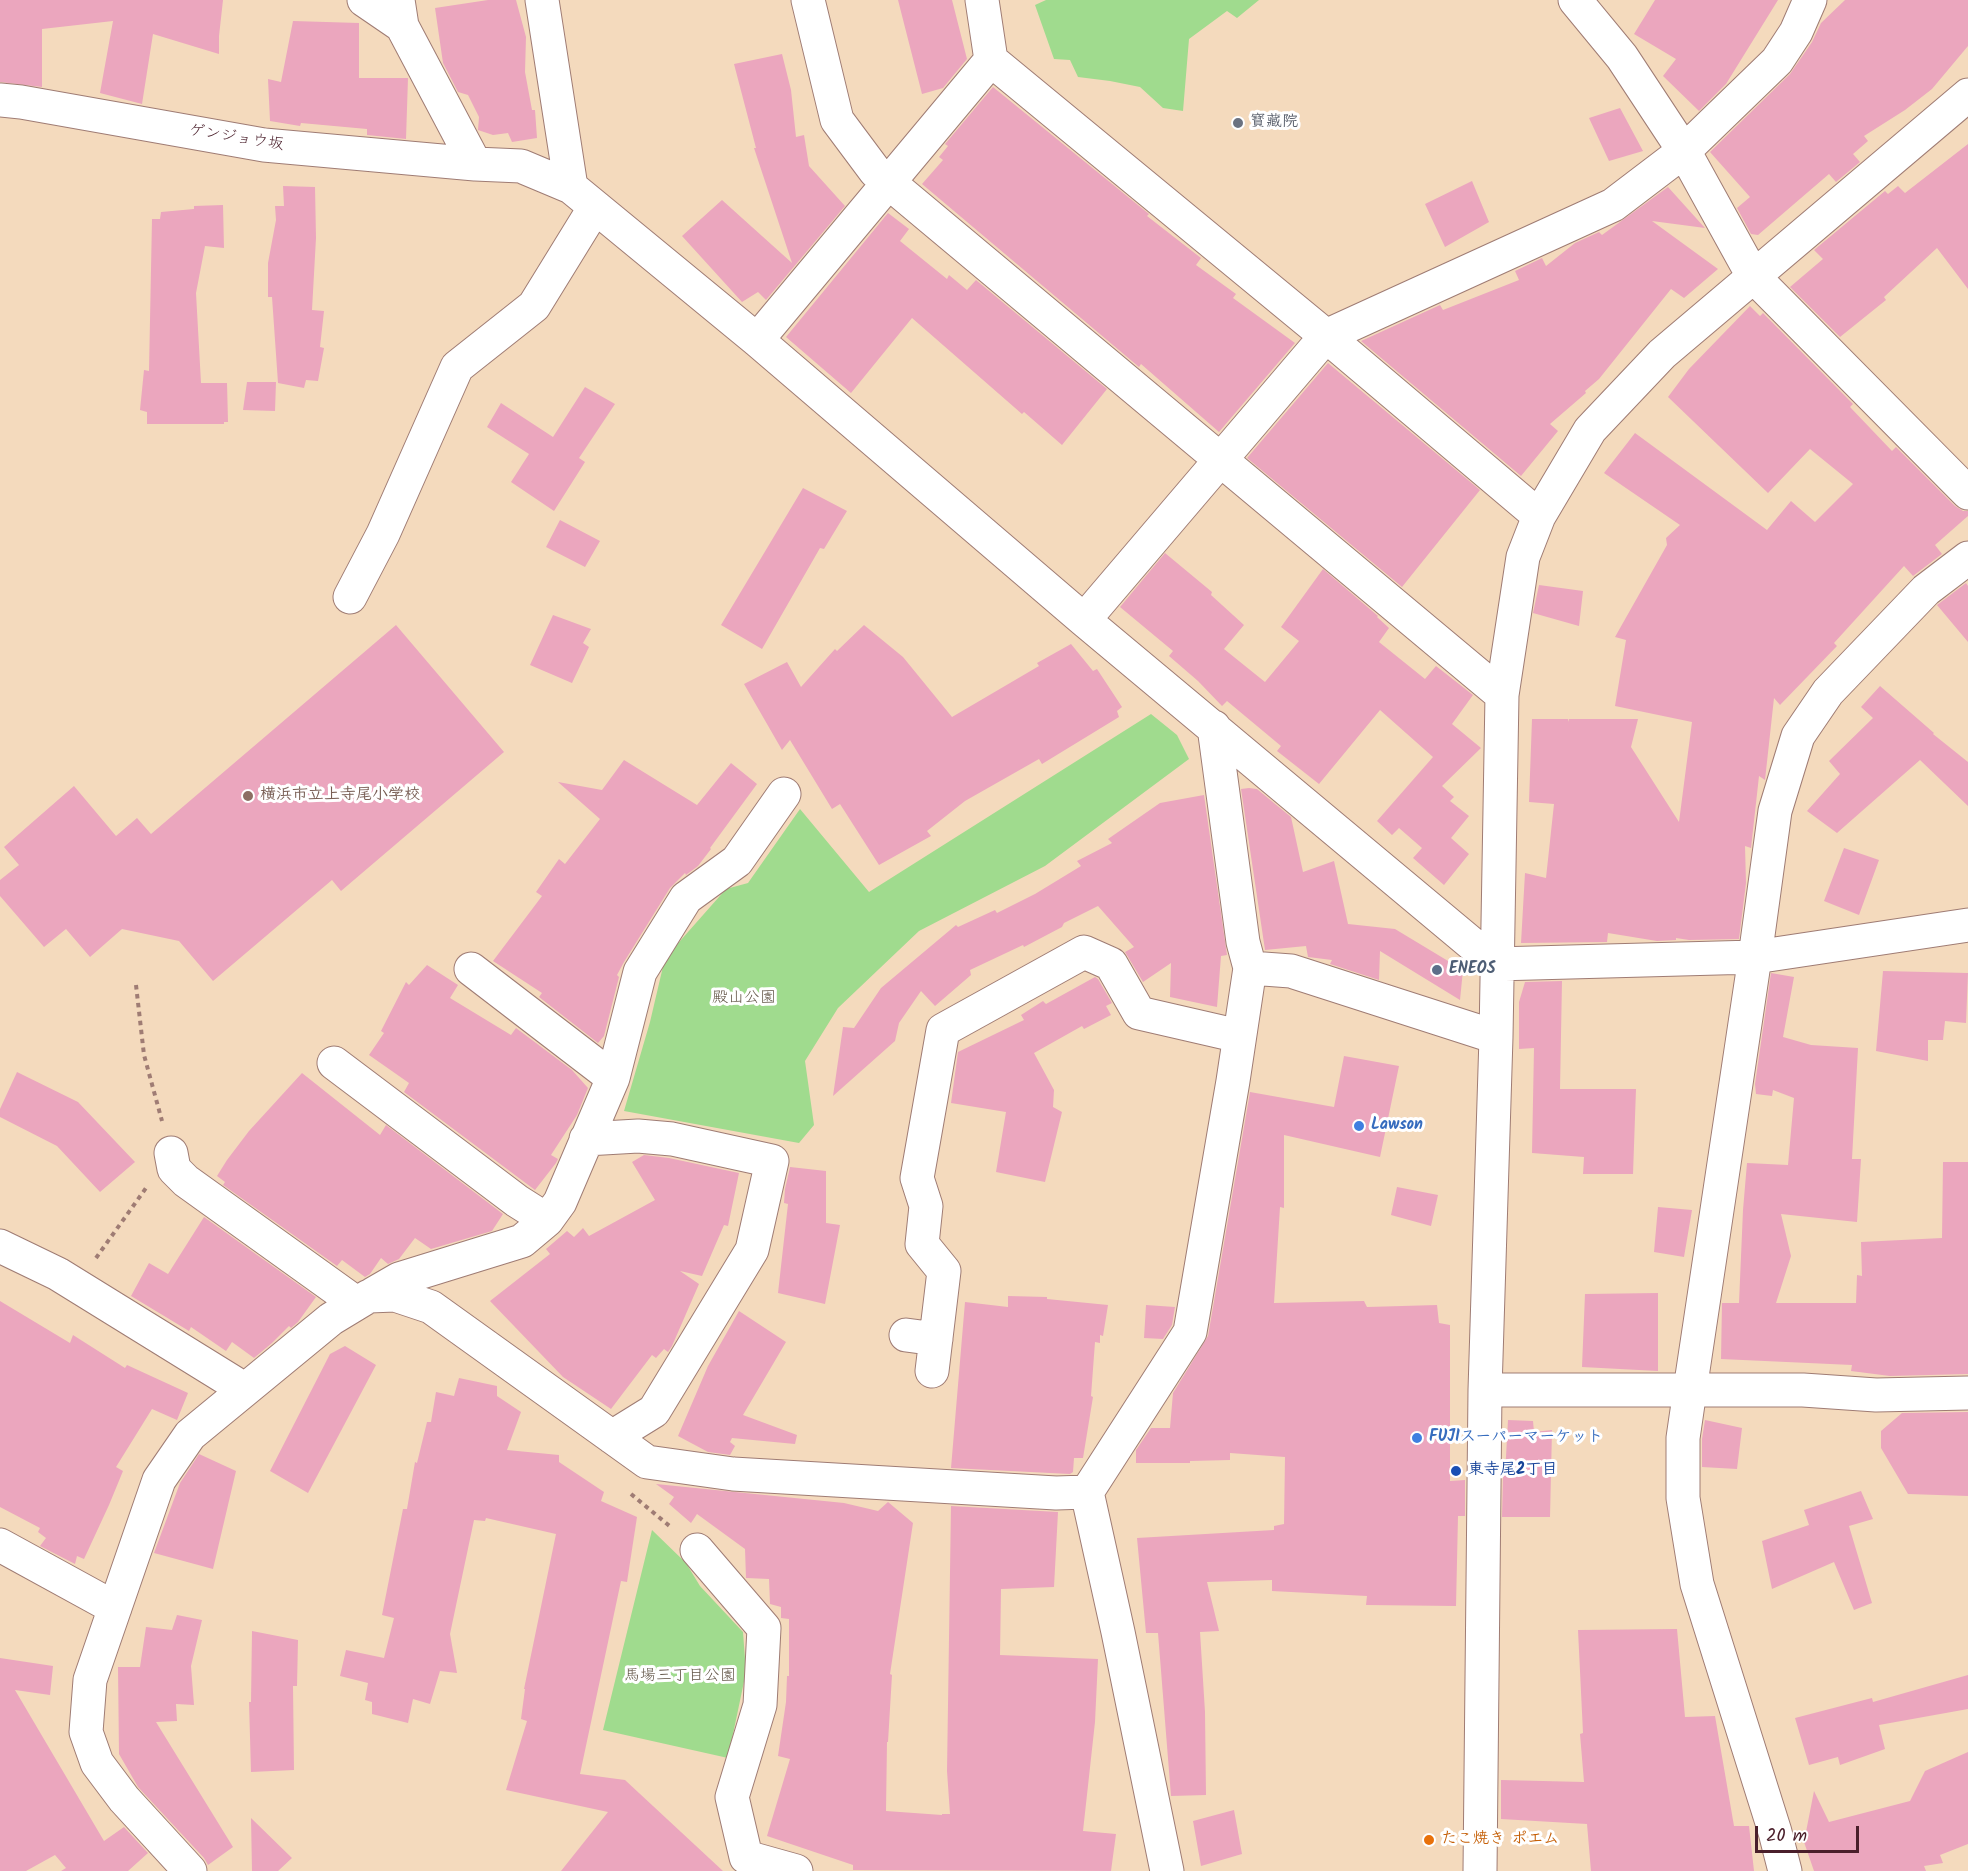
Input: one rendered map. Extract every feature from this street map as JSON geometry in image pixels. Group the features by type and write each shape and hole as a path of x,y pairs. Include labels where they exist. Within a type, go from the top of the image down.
{"street":[{"path":"364,0 400,13 474,164"},
{"path":"350,597 382,534 457,367 534,306 583,197 542,0"},
{"path":"808,0 837,120 875,171 1502,694"},
{"path":"982,0 991,60 1326,336 1539,516"},
{"path":"1575,0 1622,57 1684,151 1753,276 1968,493"},
{"path":"1084,620 1326,336 1612,205 1684,151 1777,61 1796,32 1810,0"},
{"path":"757,340 991,60"},
{"path":"1480,1871 1485,1390 1496,1037 1502,694 1523,557 1539,516 1590,430 1662,354 1968,95"},
{"name":"ゲンジョウ坂","path":"0,100 264,145 474,164 521,166 583,197 757,340 1084,620 1496,964"},
{"path":"1785,1871 1698,1584 1683,1498 1683,1438 1775,811 1798,736 1828,692 1926,590 1968,558"},
{"path":"1167,1871 1087,1492 1190,1332 1250,968 1243,942 1214,728"},
{"path":"190,1871 124,1799 97,1763 86,1732 90,1680 159,1480 190,1435 331,1318 399,1280 522,1241 547,1220 560,1202 613,1078 640,972 686,898 737,861 784,794"},
{"path":"1496,964 1755,957 1968,925"},
{"path":"932,1371 921,1337 944,1271 922,1244 926,1206 916,1179 943,1030 1084,952 1111,964 1139,1013 1239,1036"},
{"path":"1250,968 1291,971 1496,1037"},
{"path":"471,969 613,1078"},
{"path":"334,1063 517,1201 547,1220"},
{"path":"586,1140 638,1136 672,1139 772,1161 752,1250 654,1411 612,1437"},
{"path":"171,1153 174,1169 186,1181 362,1299 395,1295 431,1307 647,1462 733,1474 1056,1493 1087,1492"},
{"path":"0,1246 58,1274 244,1389"},
{"path":"1485,1390 1803,1390 1876,1395 1968,1393"},
{"path":"0,1545 115,1608"},
{"path":"697,1550 764,1628 760,1705 732,1797 746,1857 796,1871"}],"path":[{"path":"77,1286 171,1153 144,1054 136,985"}],"green space":[{"path":"1046,0 1259,0 1237,18 1227,11 1189,39 1183,111 1163,108 1140,87 1078,77 1070,60 1054,59 1035,5"},
{"name":"殿山公園","path":"1151,714 1177,735 1189,759 1045,866 919,931 838,1008 805,1061 814,1125 799,1143 624,1111 650,1022 665,958 726,889 748,883 800,809 869,892"},
{"name":"馬場三丁目公園","path":"652,1530 686,1563 700,1586 743,1632 746,1672 728,1758 603,1730"}],"building":[{"path":"0,0 223,0 219,54 153,34 142,104 100,93 113,21 42,29 42,87 0,82"},
{"path":"488,0 516,0 526,37 525,72 532,110 535,110 537,138 512,142 508,133 493,135 478,130 479,117 468,95 458,92 443,63 435,8"},
{"path":"898,0 952,0 967,59 943,88 922,94"},
{"path":"1655,0 1778,0 1726,84 1699,111 1663,76 1676,59 1634,34"},
{"path":"1845,0 1968,0 1968,46 1932,89 1905,110 1864,136 1868,141 1853,154 1860,162 1836,182 1829,174 1758,235 1751,234 1737,208 1750,197 1710,152 1790,74 1812,42 1821,23"},
{"path":"293,21 359,23 359,78 408,78 406,139 367,135 367,129 301,123 300,126 270,121 268,79 281,82"},
{"path":"782,54 791,90 796,137 804,135 809,166 845,206 766,300 758,292 742,302 682,236 722,200 792,263 754,148 756,148 734,64"},
{"path":"993,87 1149,214 1147,216 1201,258 1196,265 1236,294 1233,298 1295,343 1219,432 1141,364 1139,367 922,184 943,160 939,157 948,146 945,144"},
{"path":"1620,108 1643,151 1609,161 1589,118"},
{"path":"1968,144 1968,289 1937,248 1884,297 1886,300 1840,337 1790,287 1823,259 1814,250 1885,191 1888,194 1898,186 1905,193"},
{"path":"1472,181 1489,222 1445,247 1425,204"},
{"path":"283,186 315,187 316,238 312,310 324,311 320,347 324,348 318,381 306,380 304,388 278,383 272,297 268,297 268,263 276,220 275,206 284,206"},
{"path":"1668,187 1705,228 1652,221 1718,269 1684,298 1671,289 1599,379 1550,424 1558,431 1521,476 1361,341 1440,305 1443,310 1519,280 1515,271 1542,258 1546,266 1575,243 1599,232 1602,235"},
{"path":"223,205 224,248 205,246 196,293 201,383 227,383 228,422 224,424 147,424 147,412 140,410 144,370 149,371 152,219 160,219 161,212 194,209 194,206"},
{"path":"888,213 909,229 900,241 947,279 949,275 967,290 976,280 1107,389 1062,445 1024,412 1022,414 912,318 851,393 786,337"},
{"path":"1750,306 1760,316 1763,313 1853,404 1850,407 1892,451 1896,447 1955,506 1968,511 1968,516 1935,545 1942,554 1913,576 1904,566 1834,643 1837,646 1780,705 1774,698 1765,780 1759,776 1751,848 1745,846 1746,883 1739,939 1676,938 1676,940 1657,941 1608,933 1607,942 1521,943 1525,873 1546,878 1554,804 1529,802 1532,719 1568,719 1568,722 1569,719 1638,719 1631,747 1679,822 1692,722 1615,706 1626,640 1615,637 1667,545 1666,538 1680,525 1604,473 1635,433 1767,530 1791,501 1815,522 1853,484 1810,449 1768,493 1668,397 1689,369"},
{"path":"1328,363 1480,490 1402,587 1247,458"},
{"path":"247,382 276,382 275,411 243,410"},
{"path":"585,387 615,404 579,458 585,462 554,511 511,482 529,454 487,427 501,403 553,437"},
{"path":"803,488 847,511 824,549 820,548 762,649 721,625"},
{"path":"560,520 600,541 585,567 546,547"},
{"path":"1165,553 1212,592 1211,595 1244,625 1224,649 1265,682 1299,641 1281,627 1323,569 1389,628 1379,642 1425,679 1436,666 1473,695 1452,724 1481,748 1442,786 1454,797 1450,801 1469,816 1451,838 1469,854 1444,885 1413,858 1422,848 1399,828 1392,835 1377,821 1433,757 1380,710 1319,784 1277,751 1281,746 1227,701 1222,706 1169,656 1173,651 1120,607"},
{"path":"1966,583 1968,586 1968,642 1937,605"},
{"path":"1539,585 1583,591 1579,626 1533,613"},
{"path":"553,615 591,629 583,643 589,647 572,683 530,665"},
{"path":"396,625 504,752 341,891 332,880 213,981 179,941 122,929 90,957 66,929 44,947 0,896 0,880 19,865 4,847 74,786 116,836 137,818 151,834"},
{"path":"864,625 903,657 952,717 1039,666 1037,663 1071,644 1093,671 1097,669 1122,707 1117,711 1119,717 1042,764 1039,759 965,801 927,831 931,836 879,865 840,804 832,809 790,740 782,750 744,684 787,662 801,687 835,649 837,651"},
{"path":"1880,686 1968,762 1968,806 1920,760 1837,833 1807,811 1840,774 1829,761 1873,718 1861,707"},
{"path":"624,760 697,805 731,763 757,784 698,866 686,875 685,873 670,888 624,962 617,975 619,977 604,1036 598,1043 539,997 542,993 493,961 542,896 536,892 559,859 565,864 600,819 558,782 602,790"},
{"path":"1241,789 1257,789 1291,817 1303,872 1334,861 1348,924 1395,929 1463,970 1460,1000 1380,951 1379,980 1330,964 1332,960 1308,957 1306,946 1265,950"},
{"path":"1204,795 1227,955 1221,956 1217,1007 1170,997 1171,963 1143,982 1125,952 1134,947 1098,906 1024,947 1023,945 970,970 971,975 935,1006 921,991 899,1023 895,1041 833,1096 843,1027 854,1028 881,988 956,925 958,927 995,910 997,913 1035,894 1081,866 1077,861 1112,843 1108,839 1160,803"},
{"path":"1844,848 1879,860 1859,915 1824,901"},
{"path":"427,965 458,985 450,998 511,1035 516,1028 572,1070 588,1088 577,1115 551,1155 558,1159 556,1163 535,1190 404,1092 409,1083 369,1055 384,1033 381,1031 406,982 409,985"},
{"path":"1883,971 1968,973 1966,1023 1945,1021 1943,1040 1928,1040 1928,1061 1876,1051"},
{"path":"1771,973 1794,977 1783,1037 1811,1045 1858,1048 1852,1159 1861,1159 1857,1222 1781,1214 1791,1256 1776,1303 1856,1303 1857,1275 1862,1276 1861,1242 1942,1238 1943,1162 1968,1162 1968,1374 1890,1376 1851,1371 1852,1365 1721,1359 1722,1303 1739,1303 1747,1163 1788,1165 1794,1098 1773,1090 1772,1096 1756,1094 1755,1084"},
{"path":"1095,977 1112,1003 1106,1006 1111,1015 1084,1029 1082,1026 1034,1053 1054,1090 1053,1107 1062,1112 1045,1182 996,1172 1006,1112 951,1103 958,1052 1024,1020 1021,1015 1043,1001 1046,1004"},
{"path":"1562,981 1560,1089 1636,1089 1633,1174 1583,1174 1584,1157 1532,1153 1534,1048 1519,1049 1519,1002 1525,982"},
{"path":"1344,1056 1399,1066 1380,1157 1284,1135 1284,1208 1280,1207 1274,1303 1364,1301 1367,1307 1437,1305 1439,1323 1450,1325 1450,1481 1465,1480 1465,1516 1458,1516 1456,1606 1366,1605 1367,1596 1272,1591 1272,1580 1207,1582 1219,1631 1200,1632 1205,1712 1206,1795 1171,1796 1158,1633 1146,1633 1137,1538 1274,1530 1274,1526 1284,1524 1285,1457 1230,1453 1230,1460 1136,1463 1136,1450 1151,1428 1170,1428 1173,1393 1208,1336 1250,1092 1334,1107"},
{"path":"17,1072 78,1102 135,1162 100,1192 57,1146 0,1117 0,1109"},
{"path":"302,1073 380,1135 386,1125 503,1214 492,1231 431,1249 415,1238 399,1259 388,1264 381,1258 370,1274 365,1277 342,1260 337,1266 223,1185 225,1182 217,1176 227,1160 249,1131"},
{"path":"644,1155 739,1173 728,1226 724,1225 702,1276 680,1271 699,1284 672,1346 668,1352 664,1349 656,1358 652,1355 611,1409 563,1377 490,1301 550,1254 546,1249 567,1231 574,1237 583,1228 589,1236 655,1200 632,1162"},
{"path":"790,1167 826,1171 826,1223 840,1225 825,1304 778,1293 788,1204 784,1203 785,1189"},
{"path":"1397,1187 1438,1195 1431,1226 1391,1215"},
{"path":"1658,1207 1692,1210 1684,1257 1654,1252"},
{"path":"204,1217 316,1297 298,1322 291,1328 289,1326 254,1358 232,1342 226,1351 191,1327 189,1331 131,1296 149,1263 168,1274"},
{"path":"1658,1293 1658,1371 1582,1367 1585,1294"},
{"path":"1008,1296 1047,1297 1047,1299 1108,1305 1103,1336 1100,1335 1100,1343 1095,1342 1091,1396 1093,1397 1083,1458 1074,1458 1073,1472 1070,1474 951,1468 965,1302 1008,1307"},
{"path":"0,1301 70,1343 73,1335 125,1368 127,1365 188,1393 177,1420 152,1409 116,1467 123,1471 109,1505 84,1559 77,1556 75,1564 40,1546 46,1538 38,1532 40,1528 0,1507"},
{"path":"1146,1305 1175,1307 1172,1325 1163,1339 1144,1338"},
{"path":"739,1311 786,1342 743,1415 797,1435 795,1444 732,1438 730,1442 735,1446 730,1455 708,1452 678,1436 708,1366"},
{"path":"345,1346 376,1365 308,1493 270,1471 330,1354"},
{"path":"459,1378 497,1386 497,1396 521,1412 507,1450 559,1455 559,1462 604,1492 601,1501 637,1517 627,1582 621,1581 580,1774 625,1780 723,1871 561,1871 608,1812 506,1790 527,1721 521,1719 524,1689 556,1534 486,1518 485,1521 474,1520 450,1634 457,1673 440,1671 430,1704 413,1699 408,1723 372,1714 372,1702 365,1700 368,1683 340,1676 346,1650 384,1658 394,1618 382,1615 403,1509 407,1509 415,1462 417,1463 427,1422 431,1422 436,1392 454,1396"},
{"path":"1968,1412 1968,1496 1908,1494 1881,1448 1881,1431 1902,1413"},
{"path":"1508,1420 1533,1421 1534,1432 1552,1430 1550,1517 1502,1517"},
{"path":"1705,1420 1742,1428 1737,1469 1702,1467"},
{"path":"199,1454 236,1471 213,1569 154,1553 180,1483"},
{"path":"656,1484 844,1503 878,1511 888,1502 913,1523 890,1674 892,1675 887,1742 886,1811 942,1815 950,1814 947,1771 951,1506 1058,1512 1054,1587 1001,1589 1000,1655 1098,1659 1095,1722 1083,1831 1116,1834 1111,1871 853,1870 853,1865 767,1836 790,1759 778,1756 786,1702 787,1676 789,1676 789,1619 781,1618 781,1607 770,1604 769,1579 746,1578 745,1549 697,1514 691,1523 669,1504 674,1497"},
{"path":"1861,1491 1873,1519 1849,1526 1872,1603 1854,1610 1834,1562 1772,1589 1762,1541 1809,1525 1804,1510"},
{"path":"177,1615 202,1620 191,1666 194,1705 176,1704 177,1721 156,1722 233,1847 208,1865 138,1787 119,1754 118,1667 140,1667 146,1627 172,1630"},
{"path":"1677,1629 1685,1717 1715,1716 1734,1826 1749,1826 1754,1871 1591,1871 1587,1824 1501,1819 1501,1780 1584,1782 1580,1734 1583,1733 1578,1630"},
{"path":"252,1631 298,1640 297,1686 293,1686 294,1770 251,1772 249,1702 251,1702"},
{"path":"0,1658 53,1666 50,1695 15,1690 104,1841 124,1827 148,1853 128,1871 61,1871 66,1868 55,1855 26,1871 0,1871"},
{"path":"1968,1675 1968,1709 1879,1725 1885,1749 1840,1765 1838,1757 1809,1765 1795,1718 1872,1698 1873,1702"},
{"path":"1968,1752 1968,1844 1940,1855 1943,1863 1924,1866 1926,1871 1814,1871 1804,1842 1814,1791 1829,1822 1910,1801 1925,1771"},
{"path":"1234,1810 1242,1854 1201,1866 1193,1821"},
{"path":"251,1818 292,1858 278,1871 252,1871"}],"place":[{"name":"寳藏院","path":"1238,123"},
{"name":"横浜市立上寺尾小学校","path":"248,796"},
{"name":"ENEOS","path":"1437,970"},
{"name":"Lawson","path":"1359,1126"},
{"name":"FUJIスーパーマーケット","path":"1417,1438"},
{"name":"東寺尾2丁目","path":"1456,1471"},
{"name":"たこ焼き ポエム","path":"1429,1840"}]}
